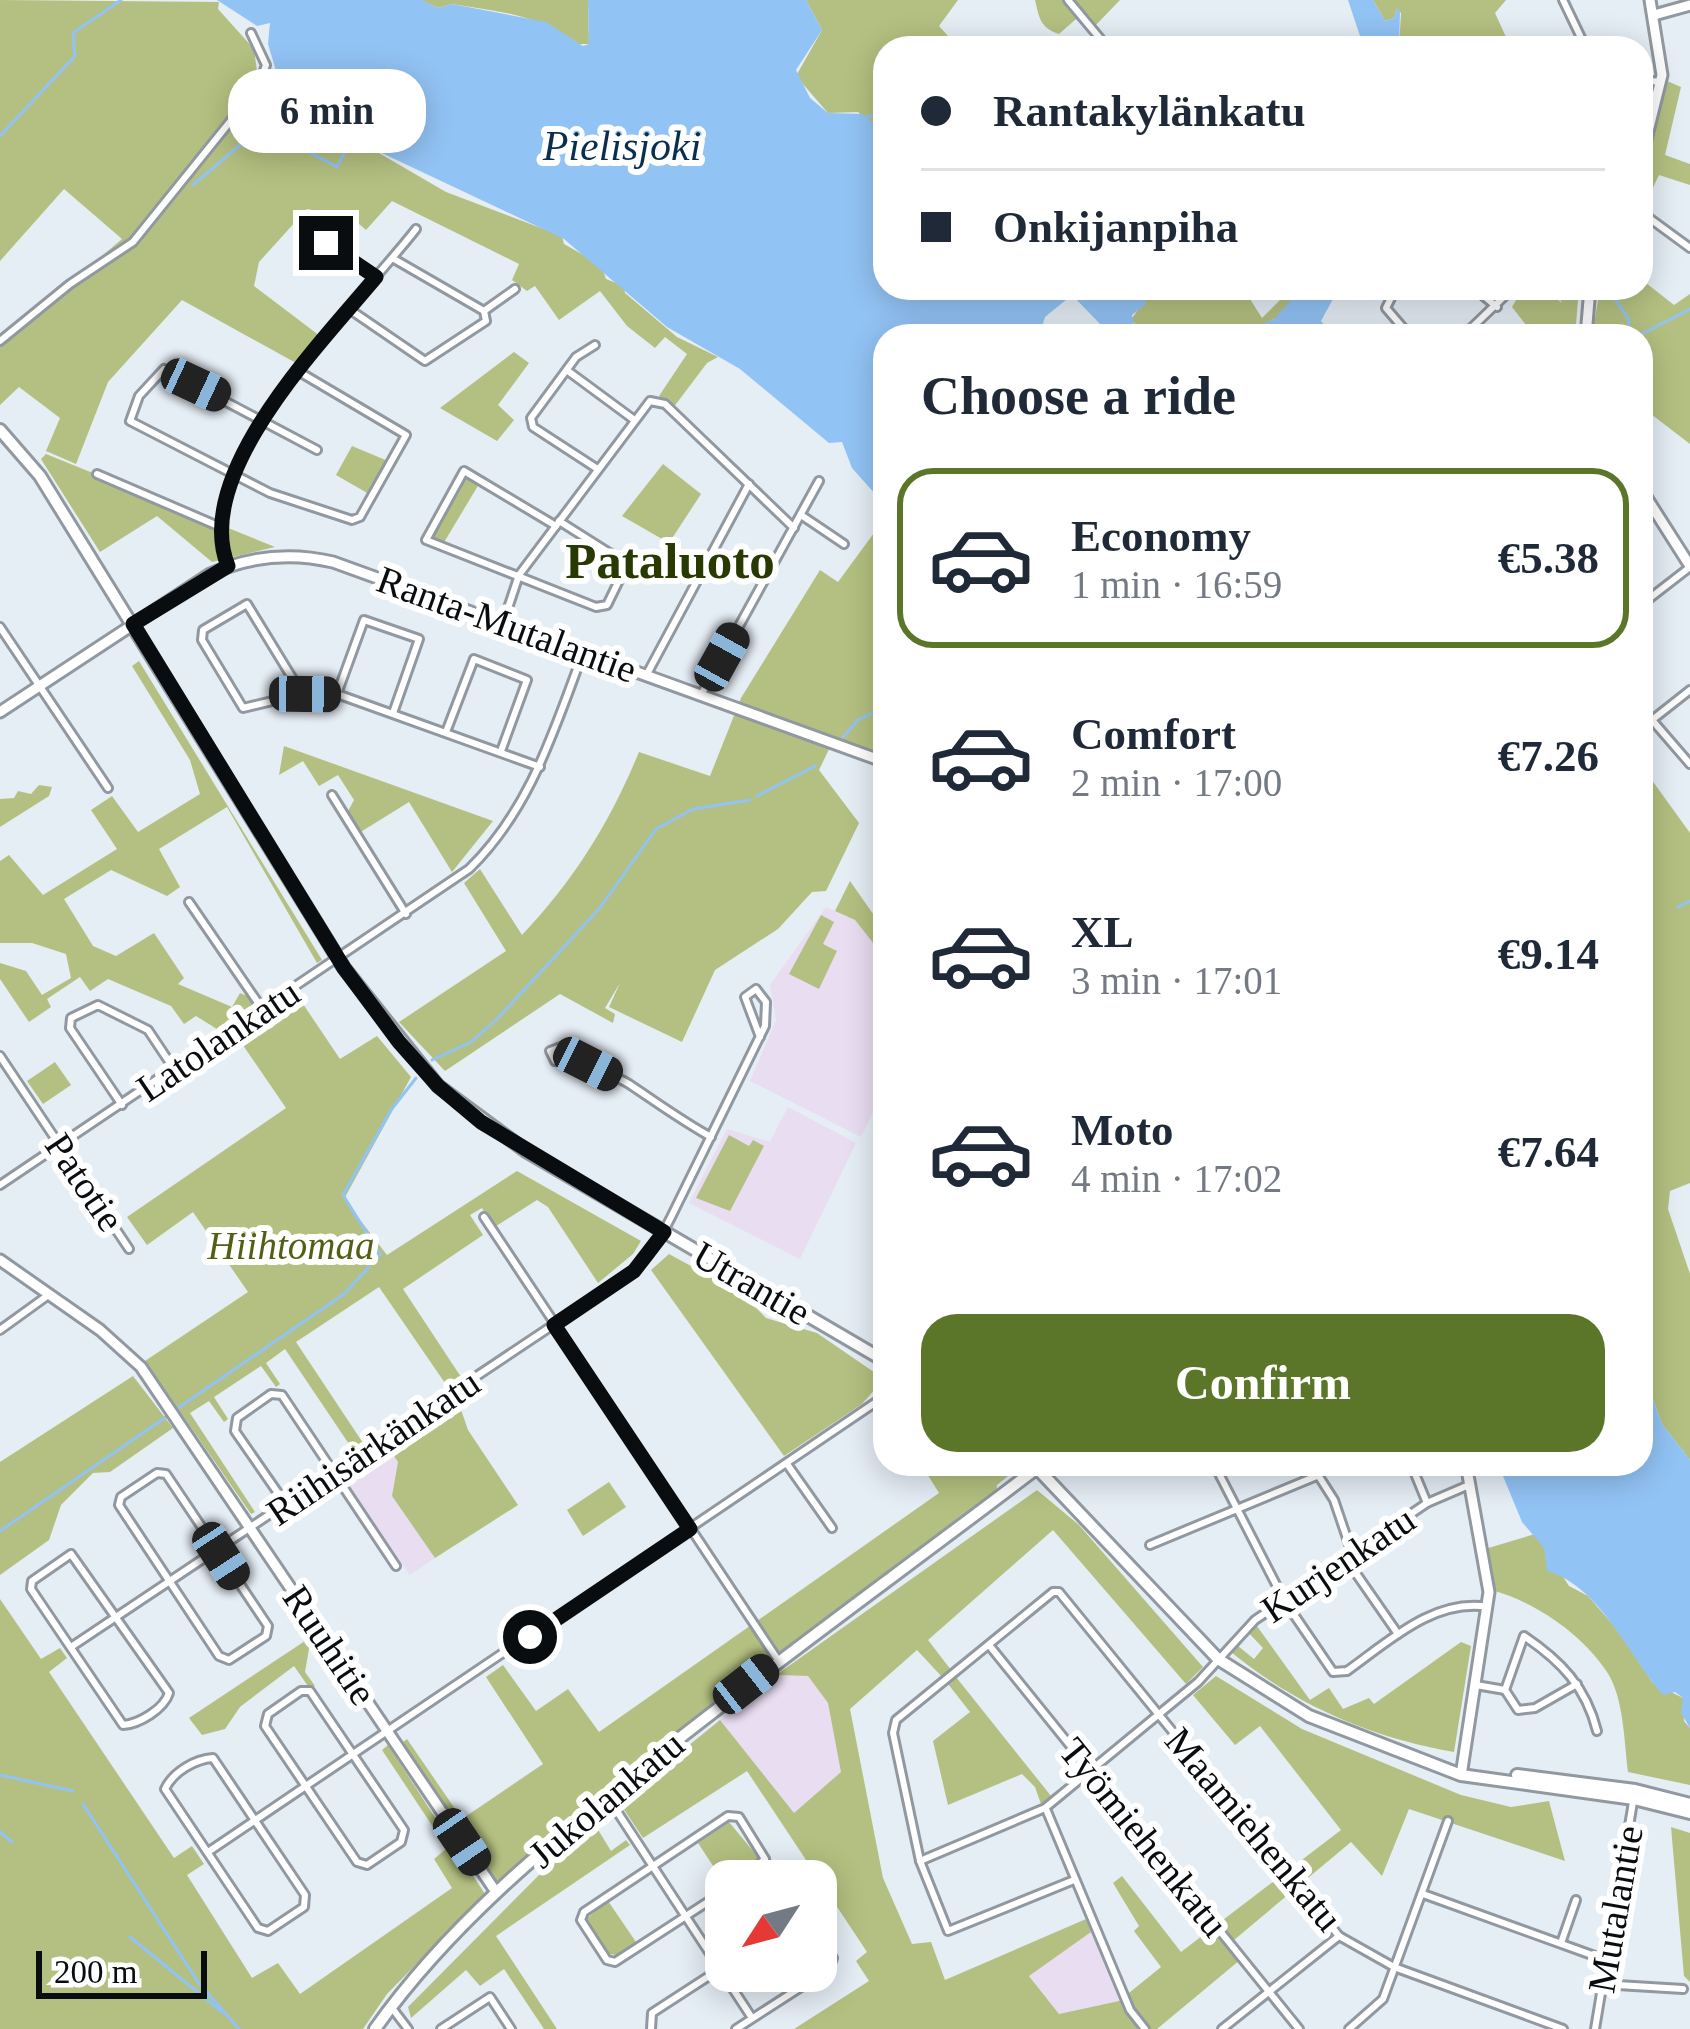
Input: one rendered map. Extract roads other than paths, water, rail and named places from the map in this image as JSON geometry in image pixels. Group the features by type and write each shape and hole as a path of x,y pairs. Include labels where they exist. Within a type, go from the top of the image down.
{"main road":[{"name":"Utrantie","path":"0,430 40,476 339,960 438,1086 526,1151 873,1353"},
{"name":"Jukolankatu","path":"375,2029 496,1892 607,1796 1022,1476"},
{"path":"1044,1476 1218,1659 1309,1716 1374,1744 1461,1772 1690,1804"},
{"path":"1635,1794 1690,1813"}],"street":[{"path":"1068,0 1098,36"},
{"path":"1563,0 1580,36"},
{"path":"1649,0 1661,82 1653,113"},
{"path":"1654,15 1690,5"},
{"path":"0,341 137,238 258,87 266,65 251,33"},
{"path":"1653,81 1661,82"},
{"path":"1653,221 1690,248"},
{"path":"228,566 218,526 222,499 235,475 296,370 416,229"},
{"path":"326,243 376,277"},
{"path":"349,310 424,361 486,321 484,311 393,259"},
{"path":"484,311 514,289"},
{"path":"1390,300 1386,308 1400,324"},
{"path":"1489,300 1497,307"},
{"path":"1476,324 1503,300"},
{"path":"596,345 576,357 531,418 533,427 596,468"},
{"path":"296,370 406,435 360,518 352,520 270,493 130,421 139,396 164,369 317,450"},
{"path":"568,371 634,419"},
{"path":"503,622 519,575 650,401 659,400 794,528"},
{"path":"470,472 627,563 607,605 596,607 519,575 426,539 459,476 470,472"},
{"path":"97,474 218,526"},
{"path":"701,695 819,481"},
{"path":"646,674 749,484"},
{"path":"801,515 844,544"},
{"path":"1653,519 1690,566 1653,595"},
{"name":"Ranta-Mutalantie","path":"133,624 228,566 270,556 313,557 873,758"},
{"path":"302,694 250,608 243,605 202,630 202,640 243,708 302,694 337,694 540,767"},
{"path":"337,694 364,620 418,639 393,713"},
{"path":"0,712 133,624"},
{"path":"0,627 108,788"},
{"name":"Latolankatu","path":"0,1185 339,960 476,861 509,820 540,767 583,653"},
{"path":"446,732 474,659 527,680 501,752"},
{"path":"1653,719 1690,690"},
{"path":"1653,721 1690,764"},
{"path":"332,795 406,914"},
{"path":"189,902 263,1010"},
{"path":"756,989 766,1002 760,1036 745,998 756,989"},
{"path":"122,1105 70,1028 71,1018 98,1005 148,1030 174,1069"},
{"name":"Riihisärkänkatu","path":"71,1647 634,1271 664,1232 760,1036"},
{"path":"573,1058 555,1061 550,1051 558,1045 711,1137"},
{"path":"563,1060 566,1050"},
{"name":"Patotie","path":"0,1056 129,1249"},
{"path":"0,1078 10,1071"},
{"path":"484,1217 778,1660"},
{"name":"Ruuhitie","path":"0,1260 100,1330 141,1367 496,1892"},
{"path":"0,1330 47,1295"},
{"path":"287,1506 235,1431 236,1418 271,1394 282,1395 396,1566"},
{"path":"208,1852 525,1638 539,1635 873,1405"},
{"path":"788,1464 832,1528"},
{"path":"157,1473 166,1474 218,1551 268,1626 266,1636 229,1660 218,1656 119,1504 121,1496 157,1473"},
{"path":"1221,1476 1285,1600 1334,1672 1347,1671 1398,1634 1457,1605 1488,1606"},
{"path":"1150,1545 1315,1476"},
{"path":"1319,1476 1334,1500 1349,1556 1398,1634"},
{"path":"1416,1476 1427,1503"},
{"path":"1461,1772 1488,1606 1488,1581 1468,1476"},
{"name":"Kurjenkatu","path":"920,1861 1046,1808 1160,1714 1235,1637 1427,1503 1469,1485"},
{"path":"71,1554 118,1616 170,1693 166,1702 133,1724 123,1725 32,1589 32,1581 71,1554"},
{"name":"Maamiehenkatu","path":"989,1645 1059,1592 1339,1936 1394,1967 1563,2029"},
{"path":"1505,1690 1524,1636 1558,1659 1577,1684 1597,1731"},
{"path":"989,1645 896,1720 893,1733 920,1861 948,1930 1074,1880"},
{"name":"Työmiehenkatu","path":"989,1645 1300,2029"},
{"path":"1476,1685 1505,1690 1517,1710 1534,1708 1577,1684"},
{"path":"310,1690 404,1830 401,1842 367,1865 357,1862 307,1786 265,1726 268,1714 310,1690"},
{"path":"214,1758 305,1895 304,1907 268,1931 258,1928 208,1852 165,1789 170,1779 201,1759 214,1758"},
{"name":"Mutalantie","path":"1595,2029 1603,1959 1635,1794"},
{"path":"607,1796 705,1944"},
{"path":"1046,1808 1130,2010 1144,2029"},
{"path":"705,1904 614,1962 607,1960 581,1920 584,1912 728,1816 739,1817 765,1860"},
{"path":"1349,2029 1383,1999 1448,1821"},
{"path":"1423,1894 1603,1959"},
{"path":"1561,1943 1576,1900"},
{"path":"1222,2029 1339,1936"},
{"path":"651,2029 652,2013 705,1979"},
{"path":"1601,1984 1683,1989"},
{"path":"737,1992 752,2018"},
{"path":"736,2029 793,1992"},
{"path":"441,2029 490,1997 511,2029"},
{"path":"391,2006 408,2029"}],"water":[{"name":"Pielisjoki","path":"217,0 422,0 438,8 452,4 546,22 583,46 589,44 588,0 806,0 822,30 796,70 810,98 828,113 863,114 873,123 873,300 1066,300 1043,324 873,324 873,492 852,468 842,442 829,443 740,369 667,327 564,239 367,146 314,129 295,104 285,101 268,44 270,23 257,26"},
{"path":"1348,0 1373,0 1385,21 1394,18 1397,8 1400,11 1399,36 1360,36"},
{"name":"Pielisjoki","path":"1077,300 1145,300 1132,315 1134,324 1100,324"},
{"path":"1291,300 1332,300 1324,324 1262,324 1273,320"},
{"path":"1653,1399 1662,1424 1690,1460 1690,1728 1681,1713 1683,1698 1675,1692 1663,1695 1598,1607 1566,1579 1547,1571 1544,1548 1522,1522 1503,1476 1653,1476"}],"waterway":[{"path":"0,136 75,56 73,33 121,0"},
{"path":"867,117 873,115"},
{"path":"193,185 261,127 337,167 351,141"},
{"path":"1616,300 1629,324"},
{"path":"1653,328 1690,309"},
{"path":"843,737 858,720 873,713"},
{"path":"757,796 815,766"},
{"path":"432,1060 471,1042 498,1018 599,909 656,829 693,809 750,800"},
{"path":"1678,907 1690,901"},
{"path":"374,1262 380,1254 343,1195 391,1110 416,1078"},
{"path":"178,1408 344,1294 369,1267"},
{"path":"0,1531 166,1417"},
{"path":"0,1775 73,1791"},
{"path":"83,1804 198,1982 239,2029"},
{"path":"0,1832 12,1842"},
{"path":"130,1937 222,2012"}],"district":[{"name":"Pataluoto","path":"670,561"}],"park label":[{"name":"Hiihtomaa","path":"291,1245"}]}
